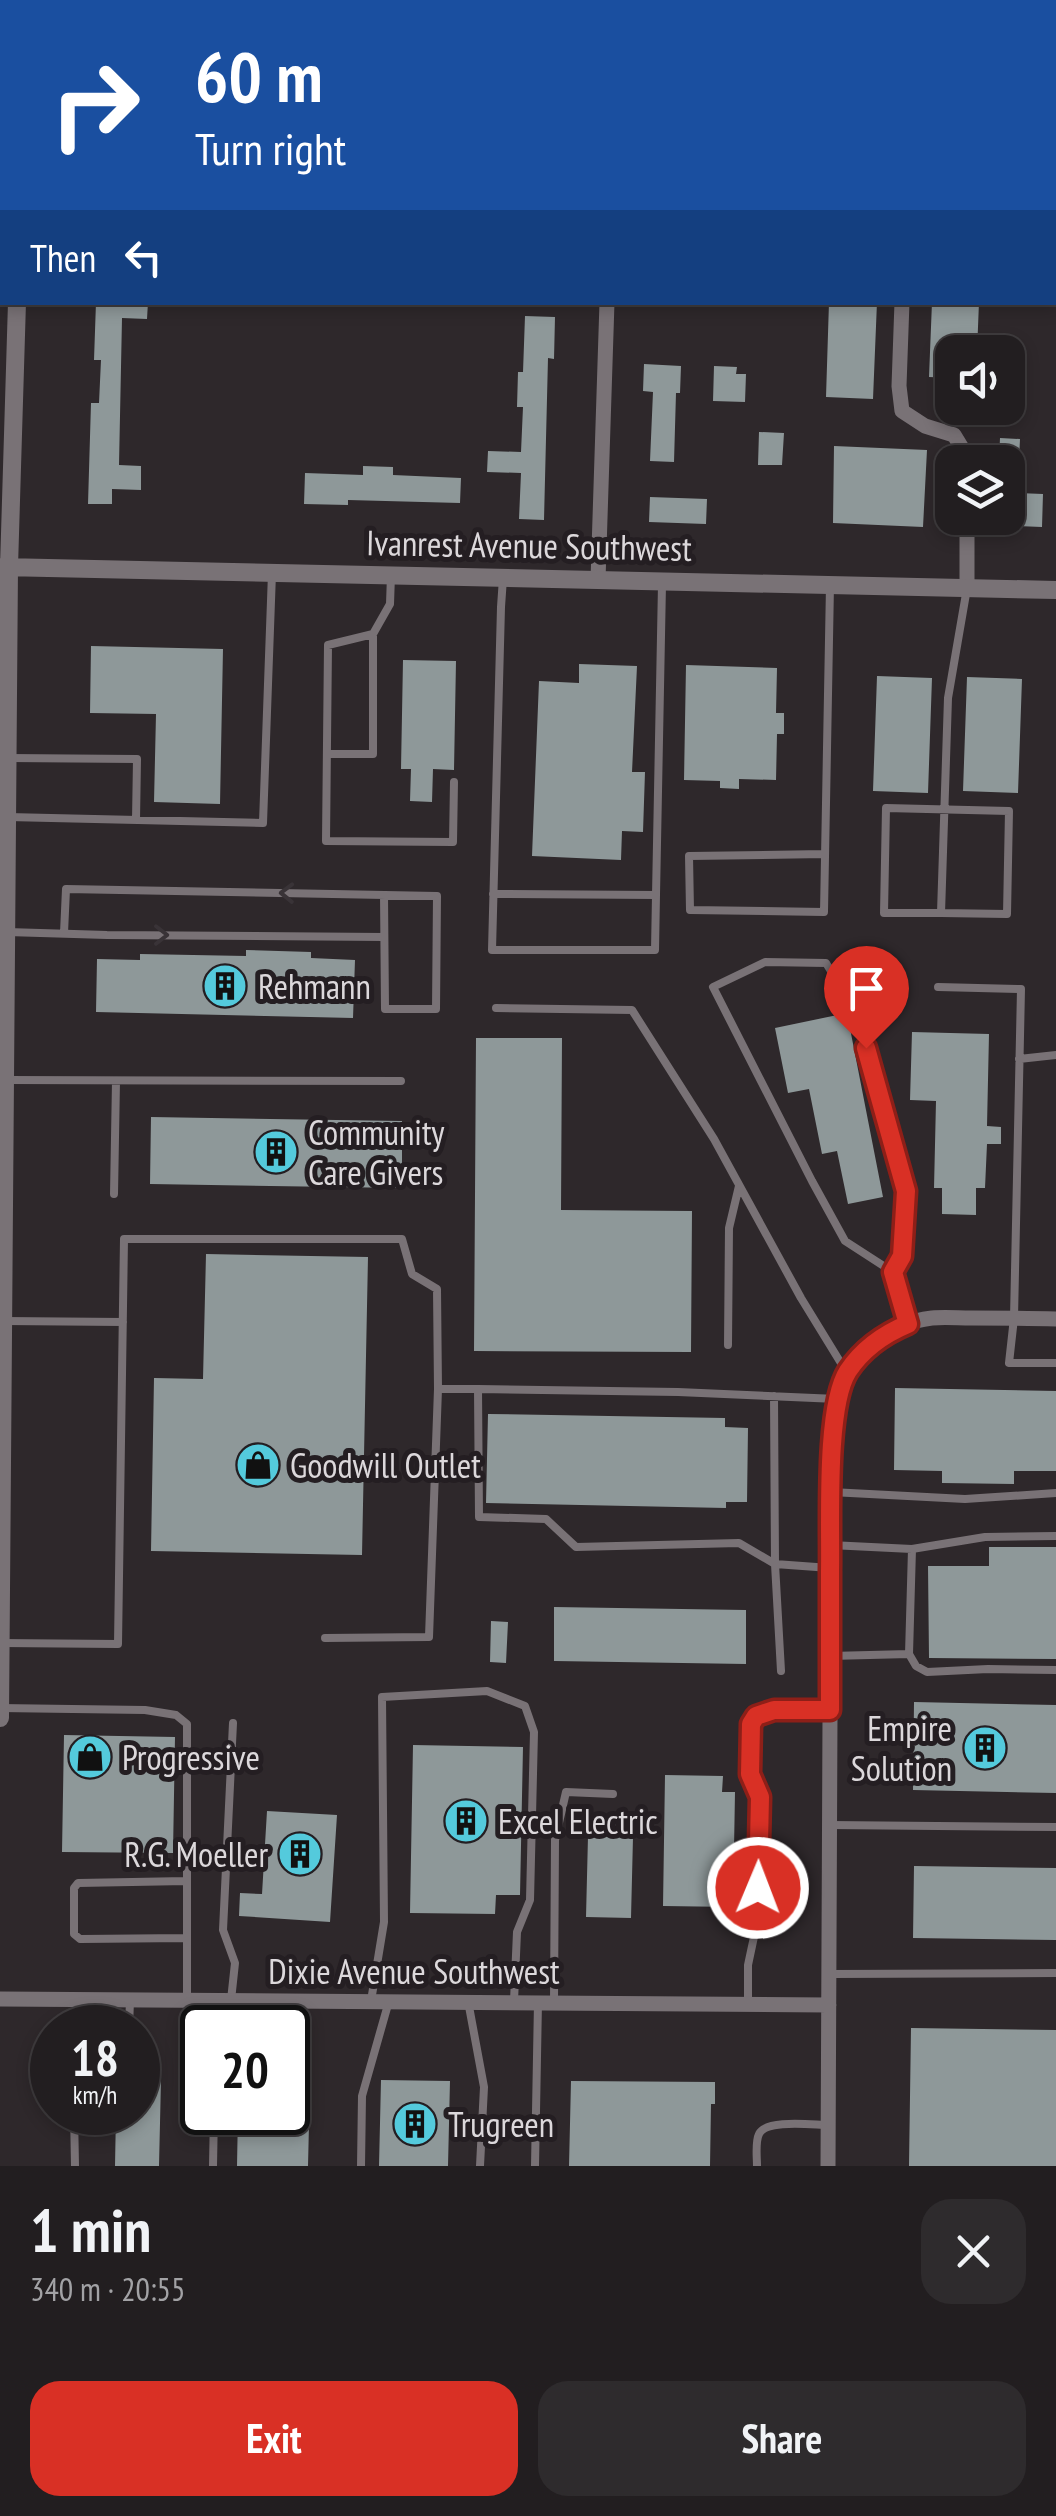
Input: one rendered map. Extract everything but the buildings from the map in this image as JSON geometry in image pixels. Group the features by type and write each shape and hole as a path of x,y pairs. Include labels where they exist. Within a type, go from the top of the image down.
{"street":[{"path":"0,1718 4,919 8,817 5,567 17,305"},
{"path":"598,580 607,305"},
{"path":"902,305 902,411 924,426 954,435 960,445"},
{"path":"967,588 968,535"},
{"name":"Ivanrest Avenue Southwest","path":"5,567 1056,590"},
{"path":"828,2166 830,1492 838,1399 846,1373 865,1352 890,1332 908,1324 931,1318 1056,1319"},
{"name":"Dixie Avenue Southwest","path":"0,1999 829,2005"}],"lane":[{"path":"8,817 263,823 272,572"},
{"path":"327,754 373,754 374,634 390,604 390,575"},
{"path":"503,578 492,950 655,950 662,580"},
{"path":"825,854 689,856 690,910 824,912 830,585"},
{"path":"941,913 948,698 967,588"},
{"path":"374,634 328,646 326,841 453,842 454,782"},
{"path":"8,758 137,758 136,820"},
{"path":"886,808 1009,812 1007,914 941,913 884,912 886,808"},
{"path":"64,933 66,888 437,896 436,1009 385,1009 384,895"},
{"path":"493,894 656,895"},
{"path":"4,919 64,933 384,936"},
{"path":"893,1272 902,1256 906,1191 856,1012 826,963 765,962 714,987 845,1241 893,1272 908,1324"},
{"path":"938,986 1020,989 1014,1318 1009,1362 1056,1363"},
{"path":"496,1008 632,1010 714,1139 846,1373"},
{"path":"1019,1059 1056,1055"},
{"path":"6,1080 401,1081"},
{"path":"114,1194 116,1081"},
{"path":"728,1345 729,1228 739,1186"},
{"path":"1,1643 118,1644 124,1240 402,1239 412,1274 437,1289 438,1389 429,1637 324,1638"},
{"path":"4,1322 123,1322"},
{"path":"438,1389 838,1399"},
{"path":"478,1389 479,1517 546,1519 576,1547 739,1543 776,1564 830,1568"},
{"path":"774,1396 781,1671"},
{"path":"830,1492 966,1499 1056,1494"},
{"path":"830,1545 912,1550 985,1537 1056,1536"},
{"path":"912,1550 909,1654 916,1666 928,1672 1056,1670"},
{"path":"830,1656 909,1654"},
{"path":"371,2000 384,1922 382,1697 487,1691 525,1706 534,1732 530,1900 517,1932 514,2002"},
{"path":"0,1708 145,1710 176,1714 187,1724 187,2000"},
{"path":"748,2004 748,1965 758,1918 760,1797 750,1774 751,1724 756,1716 774,1710 830,1710"},
{"path":"231,2005 235,1963 223,1930 232,1724"},
{"path":"536,2166 556,1840 566,1792 613,1794"},
{"path":"829,1825 1056,1827"},
{"path":"186,1882 78,1882 74,1888 74,1934 80,1939 186,1938"},
{"path":"829,1974 1056,1973"},
{"path":"130,2000 130,2005"},
{"path":"361,2166 362,2096 389,2001"},
{"path":"468,2001 484,2087 480,2166"},
{"path":"758,2166 758,2136 762,2130 771,2125 828,2125"},
{"path":"74,2135 75,2166"},
{"path":"213,2166 214,2135"}],"place":[{"name":"Rehmann","path":"225,986"},
{"name":"Community Care Givers","path":"276,1152"},
{"name":"Goodwill Outlet","path":"258,1465"},
{"name":"Empire Solution","path":"985,1748"},
{"name":"Progressive","path":"90,1757"},
{"name":"Excel Electric","path":"466,1821"},
{"name":"R.G. Moeller","path":"300,1854"},
{"name":"Trugreen","path":"415,2124"}],"route":[{"path":"758,1888 760,1797 750,1774 751,1724 756,1716 774,1710 830,1710 830,1492 838,1399 846,1373 865,1352 890,1332 908,1324 893,1272 902,1256 906,1191 866,1048"}]}
